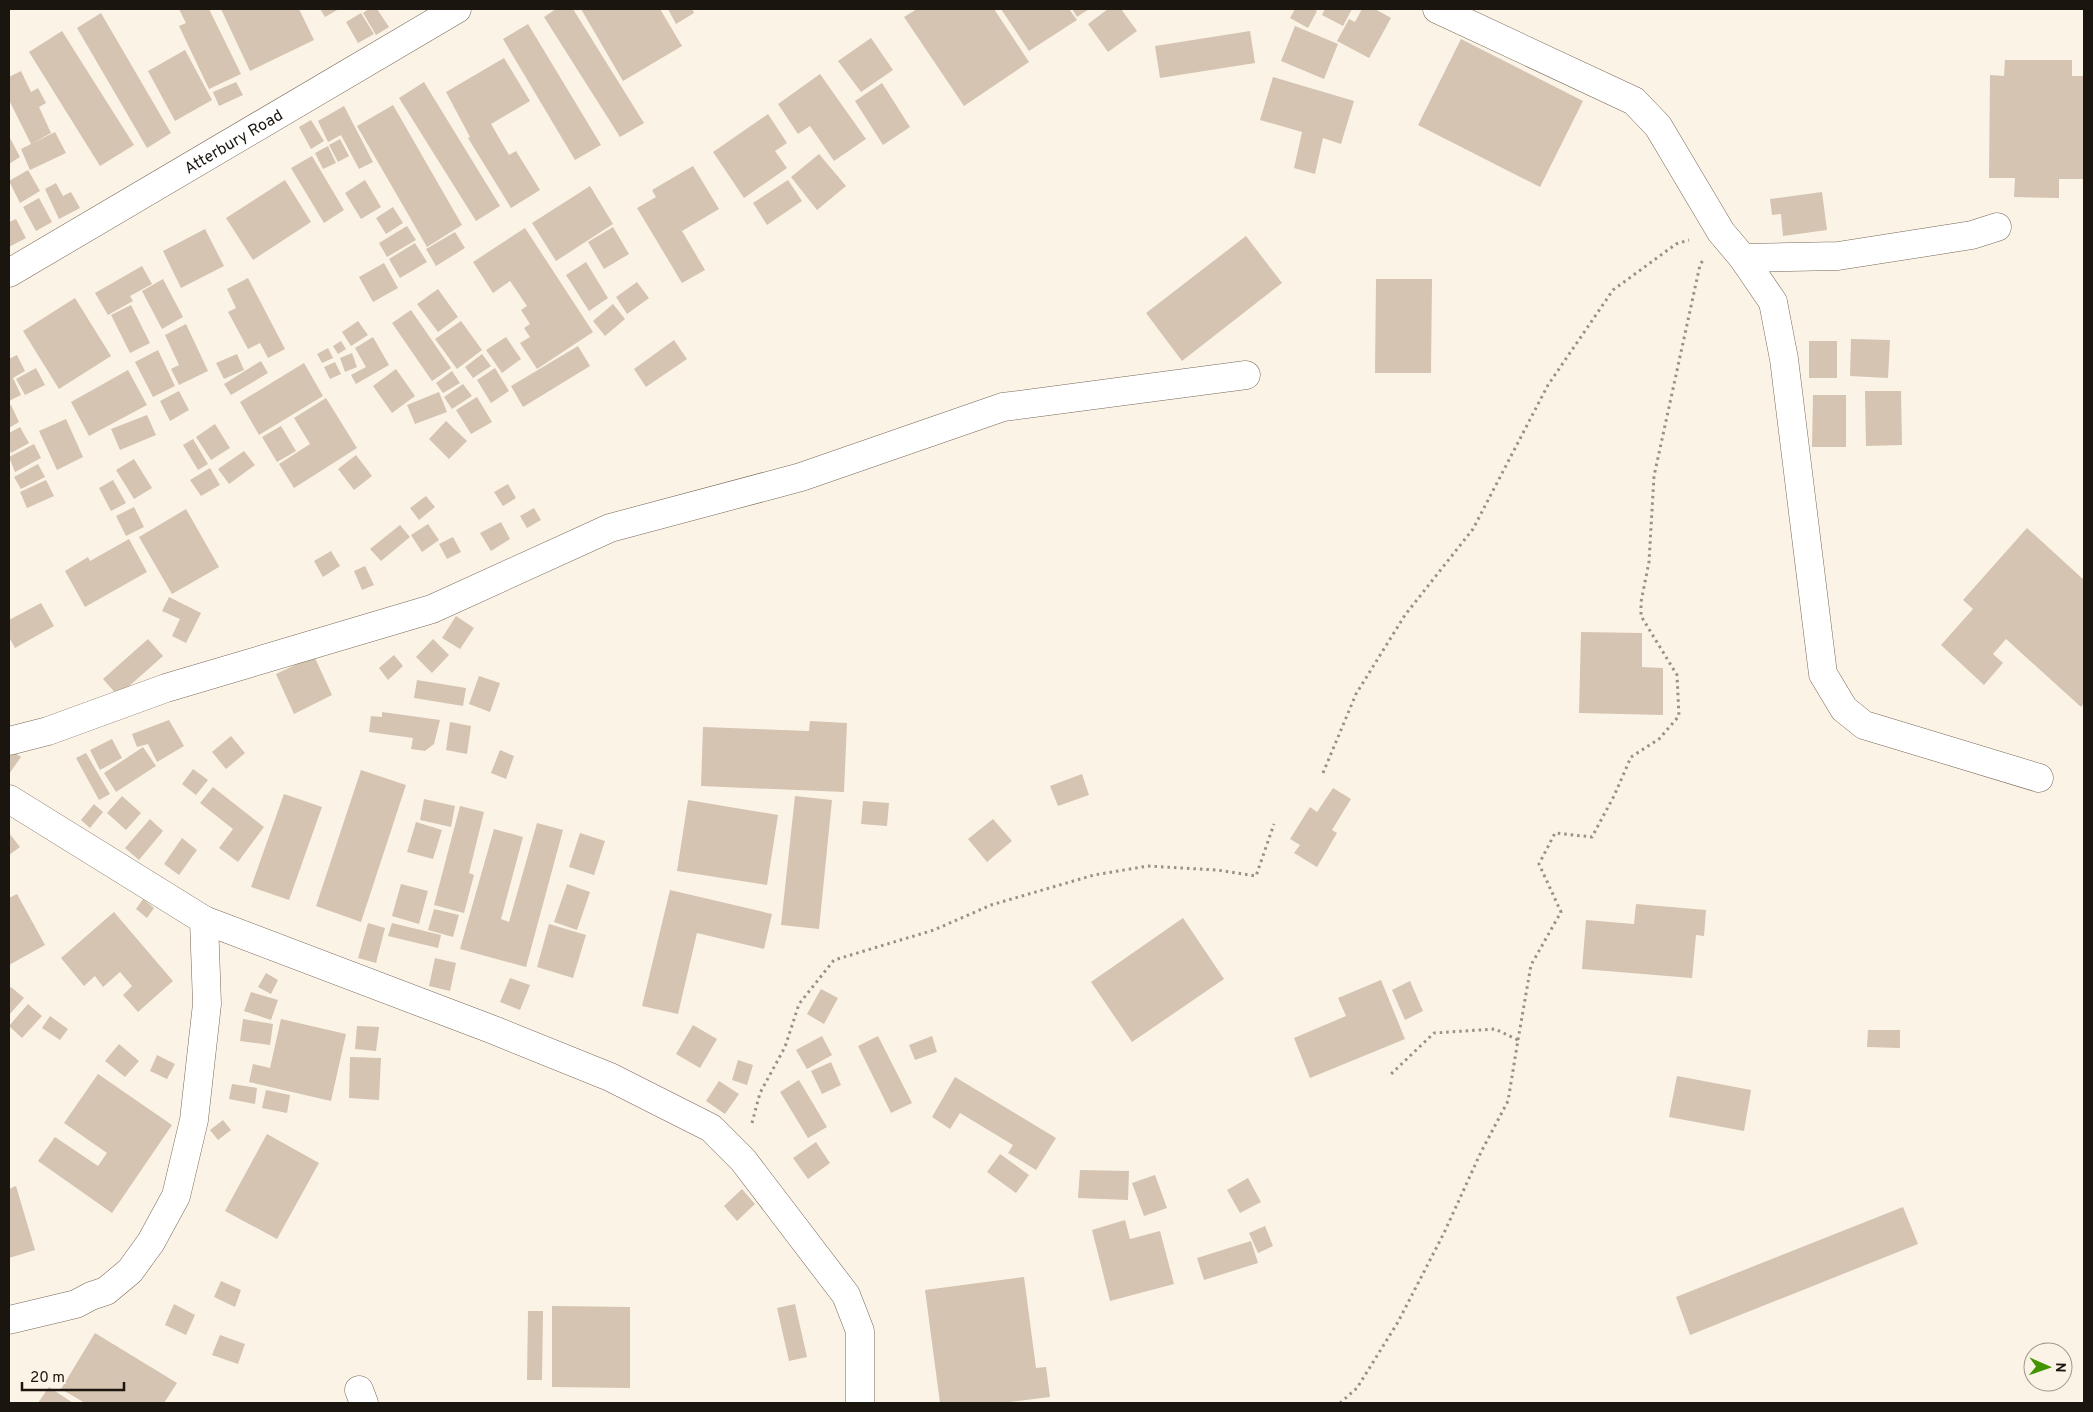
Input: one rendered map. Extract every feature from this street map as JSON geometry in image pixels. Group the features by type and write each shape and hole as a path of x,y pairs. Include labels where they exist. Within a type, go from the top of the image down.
{"street":[{"name":"Atterbury Road","path":"9,273 457,9"},
{"path":"1437,9 1634,101 1658,126 1721,232 1743,258 1773,302 1784,358 1823,674 1844,709 1864,725 2039,778"},
{"path":"1743,258 1838,256 1972,235 1998,227"},
{"path":"9,741 48,731 166,688 432,609 610,528 801,477 1003,407 1246,375"},
{"path":"9,800 204,920 491,1028 610,1077 711,1128 742,1160 846,1295 860,1331 860,1403"},
{"path":"9,1320 76,1304 106,1291 130,1271 151,1242 176,1196 194,1120 207,1004 204,920"}],"path":[{"path":"1323,774 1356,694 1405,614 1473,529 1548,385 1613,290 1676,244 1721,232"},
{"path":"1340,1403 1357,1388 1398,1322 1444,1233 1481,1152 1508,1101 1531,965 1561,912 1539,864 1555,833 1592,837 1614,796 1631,757 1659,740 1679,716 1677,675 1641,616 1641,602 1649,562 1654,476 1700,265 1721,232"},
{"path":"742,1160 760,1093 785,1047 799,1004 834,960 934,930 992,905 1094,875 1148,866 1217,870 1256,876 1274,824"},
{"path":"1388,1076 1434,1033 1495,1029 1518,1040"}],"building":[{"path":"179,9 209,9 241,74 209,89 179,26 186,23"},
{"path":"221,9 299,9 314,40 250,71"},
{"path":"320,9 339,9 325,17"},
{"path":"369,9 377,9 389,27 376,35 363,13"},
{"path":"556,9 573,9 644,123 620,137 544,17"},
{"path":"581,9 660,9 682,46 623,81"},
{"path":"668,9 692,9 694,13 676,24"},
{"path":"917,9 994,9 1029,62 964,106 904,17"},
{"path":"1001,9 1069,9 1077,20 1029,51"},
{"path":"1072,9 1089,9 1077,17"},
{"path":"1108,9 1121,9 1137,31 1108,52 1088,24"},
{"path":"1295,9 1313,9 1317,11 1308,28 1290,18"},
{"path":"1325,9 1352,9 1343,26 1322,15"},
{"path":"1362,9 1375,9 1391,18 1369,58 1337,41 1349,19 1355,22"},
{"path":"101,13 171,133 147,148 77,28"},
{"path":"361,13 374,34 358,43 346,22"},
{"path":"528,24 601,145 575,160 503,39"},
{"path":"1295,26 1338,44 1324,79 1281,61"},
{"path":"62,31 134,145 100,166 29,52"},
{"path":"1250,31 1255,63 1160,78 1155,46"},
{"path":"871,38 893,70 861,92 838,61"},
{"path":"1461,39 1583,101 1540,187 1418,125"},
{"path":"185,50 212,100 175,121 148,71"},
{"path":"504,58 530,101 491,124 509,155 516,151 540,190 511,208 468,138 470,137 446,92"},
{"path":"2005,60 2072,60 2072,76 2084,76 2084,179 2059,179 2059,198 2014,197 2015,178 1989,178 1990,75 2004,76"},
{"path":"21,71 31,92 38,88 46,103 39,107 51,133 31,144 9,100 9,77"},
{"path":"820,74 866,139 834,161 810,126 798,134 778,104"},
{"path":"1273,77 1354,101 1341,144 1323,138 1315,174 1294,168 1302,132 1260,120"},
{"path":"236,82 243,95 219,106 213,92"},
{"path":"424,82 500,206 476,221 399,98"},
{"path":"882,83 910,127 883,145 855,101"},
{"path":"393,105 462,225 427,247 357,126"},
{"path":"344,106 373,162 359,169 341,135 328,142 318,121"},
{"path":"768,114 787,143 775,151 787,168 744,198 713,152"},
{"path":"311,120 324,141 311,149 299,127"},
{"path":"55,132 66,153 30,170 21,149"},
{"path":"9,136 20,157 9,164"},
{"path":"340,139 349,156 338,162 329,145"},
{"path":"328,146 336,163 323,169 315,153"},
{"path":"819,154 846,186 817,210 791,177"},
{"path":"312,156 344,210 324,223 291,168"},
{"path":"693,166 719,209 682,231 705,270 682,283 637,208 656,197 652,190"},
{"path":"28,170 40,191 20,203 9,181"},
{"path":"285,180 311,222 253,260 226,218"},
{"path":"365,180 381,207 361,219 345,193"},
{"path":"788,180 802,201 767,225 753,203"},
{"path":"56,183 63,196 71,192 80,208 59,219 45,189"},
{"path":"590,186 613,224 556,261 532,223"},
{"path":"1822,192 1827,230 1783,236 1781,214 1772,215 1770,199"},
{"path":"39,198 52,222 36,231 23,207"},
{"path":"393,207 403,223 386,234 376,218"},
{"path":"16,219 26,238 9,247 9,222"},
{"path":"407,226 416,240 387,257 379,243"},
{"path":"613,227 629,254 604,269 588,242"},
{"path":"525,228 593,332 537,369 520,343 530,337 524,328 530,324 521,310 527,306 510,281 493,293 473,262"},
{"path":"205,229 224,266 181,288 163,251"},
{"path":"455,232 465,248 436,266 426,249"},
{"path":"1246,236 1282,283 1182,361 1146,313"},
{"path":"415,243 427,262 400,278 389,259"},
{"path":"586,262 608,298 589,311 566,275"},
{"path":"384,263 398,288 373,302 359,277"},
{"path":"142,266 152,284 130,296 133,301 108,315 95,293"},
{"path":"248,278 285,349 268,358 260,343 248,349 228,312 236,308 227,289"},
{"path":"163,279 183,317 162,329 142,291"},
{"path":"1376,279 1432,279 1431,373 1375,373"},
{"path":"637,282 649,298 627,314 616,297"},
{"path":"438,289 458,317 438,332 417,304"},
{"path":"75,298 111,356 59,389 23,331"},
{"path":"613,304 625,319 605,336 593,321"},
{"path":"131,305 150,343 130,353 111,315"},
{"path":"411,310 451,368 432,381 392,323"},
{"path":"358,321 368,335 351,346 342,332"},
{"path":"461,321 482,350 457,369 435,339"},
{"path":"186,324 208,371 179,385 171,369 179,365 165,335"},
{"path":"373,337 389,365 356,384 351,375 366,367 355,348"},
{"path":"506,337 521,359 502,373 486,350"},
{"path":"1851,339 1890,340 1888,378 1850,376"},
{"path":"674,340 687,359 646,387 634,369"},
{"path":"341,341 346,349 338,354 333,346"},
{"path":"1809,341 1837,341 1837,378 1809,378"},
{"path":"578,346 590,366 523,407 511,386"},
{"path":"328,348 333,358 322,363 317,354"},
{"path":"158,350 175,386 153,397 135,362"},
{"path":"352,353 357,367 345,372 340,358"},
{"path":"237,354 244,370 224,379 216,363"},
{"path":"482,354 491,366 473,378 465,367"},
{"path":"17,355 25,371 13,378 21,395 9,401 9,359"},
{"path":"261,361 268,373 231,395 224,384"},
{"path":"335,362 341,374 330,379 324,367"},
{"path":"304,363 323,396 259,435 240,402"},
{"path":"36,368 45,385 25,395 16,379"},
{"path":"495,368 509,391 491,403 477,380"},
{"path":"396,369 415,396 392,413 373,386"},
{"path":"128,370 147,405 89,436 71,402"},
{"path":"452,371 460,383 443,393 436,383"},
{"path":"463,384 472,396 452,409 444,397"},
{"path":"179,391 189,410 170,421 160,401"},
{"path":"1865,391 1901,391 1902,445 1866,446"},
{"path":"439,392 447,412 415,424 407,405"},
{"path":"1813,395 1846,395 1846,447 1812,447"},
{"path":"477,397 492,422 471,434 456,410"},
{"path":"326,398 357,448 294,488 279,464 310,444 294,418"},
{"path":"11,405 19,422 9,428 9,406"},
{"path":"147,415 156,435 120,450 111,429"},
{"path":"66,419 83,457 57,470 39,431"},
{"path":"446,421 467,441 449,459 429,439"},
{"path":"215,424 230,448 211,460 196,437"},
{"path":"281,426 296,451 277,462 262,437"},
{"path":"20,427 29,443 11,453 9,449 9,433"},
{"path":"193,439 208,464 198,470 183,445"},
{"path":"34,444 41,458 15,472 9,457"},
{"path":"244,451 255,465 229,484 218,469"},
{"path":"356,455 372,476 354,490 338,469"},
{"path":"134,459 152,488 134,499 116,470"},
{"path":"38,464 45,477 21,489 14,477"},
{"path":"210,468 220,485 201,496 190,480"},
{"path":"46,480 54,496 27,508 20,492"},
{"path":"113,480 126,503 111,511 99,488"},
{"path":"508,484 516,498 503,506 494,492"},
{"path":"426,496 435,507 419,520 410,508"},
{"path":"134,507 144,527 126,536 116,516"},
{"path":"534,508 541,520 527,528 520,516"},
{"path":"186,509 219,567 172,594 139,537"},
{"path":"501,522 510,539 491,551 480,533"},
{"path":"428,524 439,540 422,552 411,535"},
{"path":"400,525 410,537 381,561 370,549"},
{"path":"2027,528 2084,580 2084,703 2081,707 2006,639 1993,654 2003,663 1984,685 1941,645 1973,609 1963,600"},
{"path":"453,537 461,552 447,559 439,544"},
{"path":"129,539 147,572 85,607 65,571 88,557 90,561"},
{"path":"331,551 340,566 323,577 314,561"},
{"path":"365,566 374,585 362,590 354,571"},
{"path":"169,597 201,613 186,643 172,636 180,619 162,611"},
{"path":"41,603 54,626 15,648 9,637 9,620"},
{"path":"456,616 474,628 460,649 442,638"},
{"path":"1581,632 1642,633 1642,667 1663,668 1663,715 1579,713"},
{"path":"148,639 163,656 118,696 103,679"},
{"path":"433,639 449,655 432,673 416,657"},
{"path":"394,655 403,666 388,680 379,668"},
{"path":"314,656 332,695 294,714 276,674"},
{"path":"479,676 500,683 490,712 469,704"},
{"path":"417,680 466,688 463,706 414,698"},
{"path":"382,712 440,720 434,744 425,751 411,749 413,738 369,732 371,716 382,717"},
{"path":"169,720 184,746 157,762 148,744 137,747 132,734"},
{"path":"810,721 847,723 844,792 701,786 703,727 809,731"},
{"path":"450,722 471,726 467,754 446,750"},
{"path":"231,736 245,753 226,769 212,752"},
{"path":"112,739 122,758 100,770 90,750"},
{"path":"143,747 156,766 116,792 104,773"},
{"path":"9,749 21,757 9,774"},
{"path":"500,750 514,756 506,779 491,773"},
{"path":"86,753 110,794 99,800 76,758"},
{"path":"193,769 208,780 196,795 182,784"},
{"path":"361,770 406,785 361,922 316,906"},
{"path":"1082,774 1089,795 1058,806 1050,786"},
{"path":"213,787 264,827 238,862 219,848 233,829 200,803"},
{"path":"1333,788 1351,799 1332,830 1337,833 1317,867 1294,853 1300,845 1290,839 1310,807 1317,812"},
{"path":"284,794 322,807 289,900 251,887"},
{"path":"122,796 141,813 126,830 107,813"},
{"path":"795,796 832,800 819,929 781,925"},
{"path":"424,799 455,806 451,827 420,820"},
{"path":"688,800 778,815 767,885 677,871"},
{"path":"863,801 889,803 887,826 861,824"},
{"path":"94,804 103,812 90,828 81,820"},
{"path":"460,806 484,812 469,873 474,875 464,913 434,905"},
{"path":"150,819 163,831 139,860 125,848"},
{"path":"993,819 1012,841 987,862 968,839"},
{"path":"416,822 442,830 433,859 407,852"},
{"path":"537,823 563,830 526,967 460,949 494,829 523,837 501,919 509,922"},
{"path":"9,833 20,847 9,855"},
{"path":"580,833 605,841 594,875 569,867"},
{"path":"182,838 197,850 179,875 164,864"},
{"path":"401,884 428,891 419,924 392,916"},
{"path":"567,884 590,892 577,930 554,922"},
{"path":"670,890 772,914 764,949 697,933 678,1014 642,1006"},
{"path":"17,894 45,945 9,965 9,898"},
{"path":"143,899 154,908 147,918 136,909"},
{"path":"1636,904 1706,910 1704,936 1696,935 1692,978 1582,969 1586,920 1634,924"},
{"path":"434,909 459,915 453,937 428,930"},
{"path":"114,912 173,981 138,1012 123,995 132,986 120,972 103,987 95,976 84,986 61,958"},
{"path":"1183,918 1224,979 1132,1042 1091,982"},
{"path":"368,923 385,928 376,963 358,958"},
{"path":"392,923 441,935 438,948 388,936"},
{"path":"549,924 586,935 573,978 537,967"},
{"path":"435,958 456,963 450,991 429,986"},
{"path":"266,973 278,980 271,994 258,987"},
{"path":"510,978 530,985 520,1010 500,1002"},
{"path":"1381,980 1405,1039 1310,1078 1294,1038 1346,1016 1338,998"},
{"path":"1410,981 1423,1011 1405,1020 1392,990"},
{"path":"11,987 24,998 9,1015 9,989"},
{"path":"821,989 838,998 824,1024 807,1014"},
{"path":"251,992 278,1000 271,1020 244,1011"},
{"path":"28,1004 42,1016 22,1038 9,1026"},
{"path":"50,1016 68,1029 60,1040 42,1028"},
{"path":"243,1019 273,1024 270,1045 240,1041"},
{"path":"281,1019 346,1034 331,1101 249,1082 253,1064 270,1068"},
{"path":"693,1025 717,1039 700,1068 676,1054"},
{"path":"357,1026 379,1027 376,1051 355,1049"},
{"path":"1868,1030 1900,1030 1900,1048 1867,1047"},
{"path":"822,1036 832,1055 807,1069 796,1050"},
{"path":"878,1036 912,1103 891,1113 858,1046"},
{"path":"932,1036 937,1052 915,1060 909,1045"},
{"path":"119,1044 139,1061 125,1077 105,1061"},
{"path":"157,1055 175,1064 167,1079 150,1071"},
{"path":"350,1057 381,1058 379,1100 349,1098"},
{"path":"738,1060 753,1065 747,1085 732,1080"},
{"path":"831,1062 841,1085 822,1094 811,1071"},
{"path":"98,1074 172,1125 112,1213 38,1161 55,1137 98,1166 107,1153 64,1123"},
{"path":"1677,1076 1751,1090 1744,1131 1669,1117"},
{"path":"955,1077 1056,1138 1036,1170 1008,1153 1013,1145 960,1113 950,1129 932,1117"},
{"path":"799,1080 827,1127 808,1138 780,1092"},
{"path":"719,1081 739,1094 725,1114 706,1101"},
{"path":"232,1084 257,1088 255,1104 229,1099"},
{"path":"266,1090 290,1095 287,1113 262,1108"},
{"path":"223,1120 231,1130 218,1140 210,1130"},
{"path":"267,1134 319,1163 277,1239 225,1211"},
{"path":"816,1142 830,1163 808,1179 793,1158"},
{"path":"1000,1154 1029,1175 1016,1193 987,1172"},
{"path":"1080,1170 1129,1171 1128,1200 1078,1198"},
{"path":"1155,1175 1167,1208 1144,1216 1132,1183"},
{"path":"1248,1178 1261,1202 1240,1213 1227,1190"},
{"path":"16,1186 35,1250 9,1258 9,1189"},
{"path":"742,1189 755,1204 737,1221 724,1206"},
{"path":"1903,1207 1918,1244 1690,1335 1676,1297"},
{"path":"1125,1220 1130,1239 1160,1231 1174,1284 1110,1301 1092,1230"},
{"path":"1265,1226 1273,1246 1258,1253 1249,1233"},
{"path":"1251,1241 1258,1263 1204,1280 1197,1258"},
{"path":"1024,1277 1036,1368 1046,1367 1050,1397 1001,1403 940,1403 925,1290"},
{"path":"221,1281 241,1290 235,1307 214,1297"},
{"path":"174,1304 195,1315 186,1335 165,1325"},
{"path":"795,1304 807,1357 789,1361 777,1308"},
{"path":"552,1306 630,1307 630,1388 552,1387"},
{"path":"528,1311 543,1311 542,1380 527,1380"},
{"path":"95,1333 177,1383 164,1403 85,1403 61,1389"},
{"path":"220,1335 245,1344 238,1364 212,1355"},
{"path":"49,1387 73,1403 38,1403"}]}
